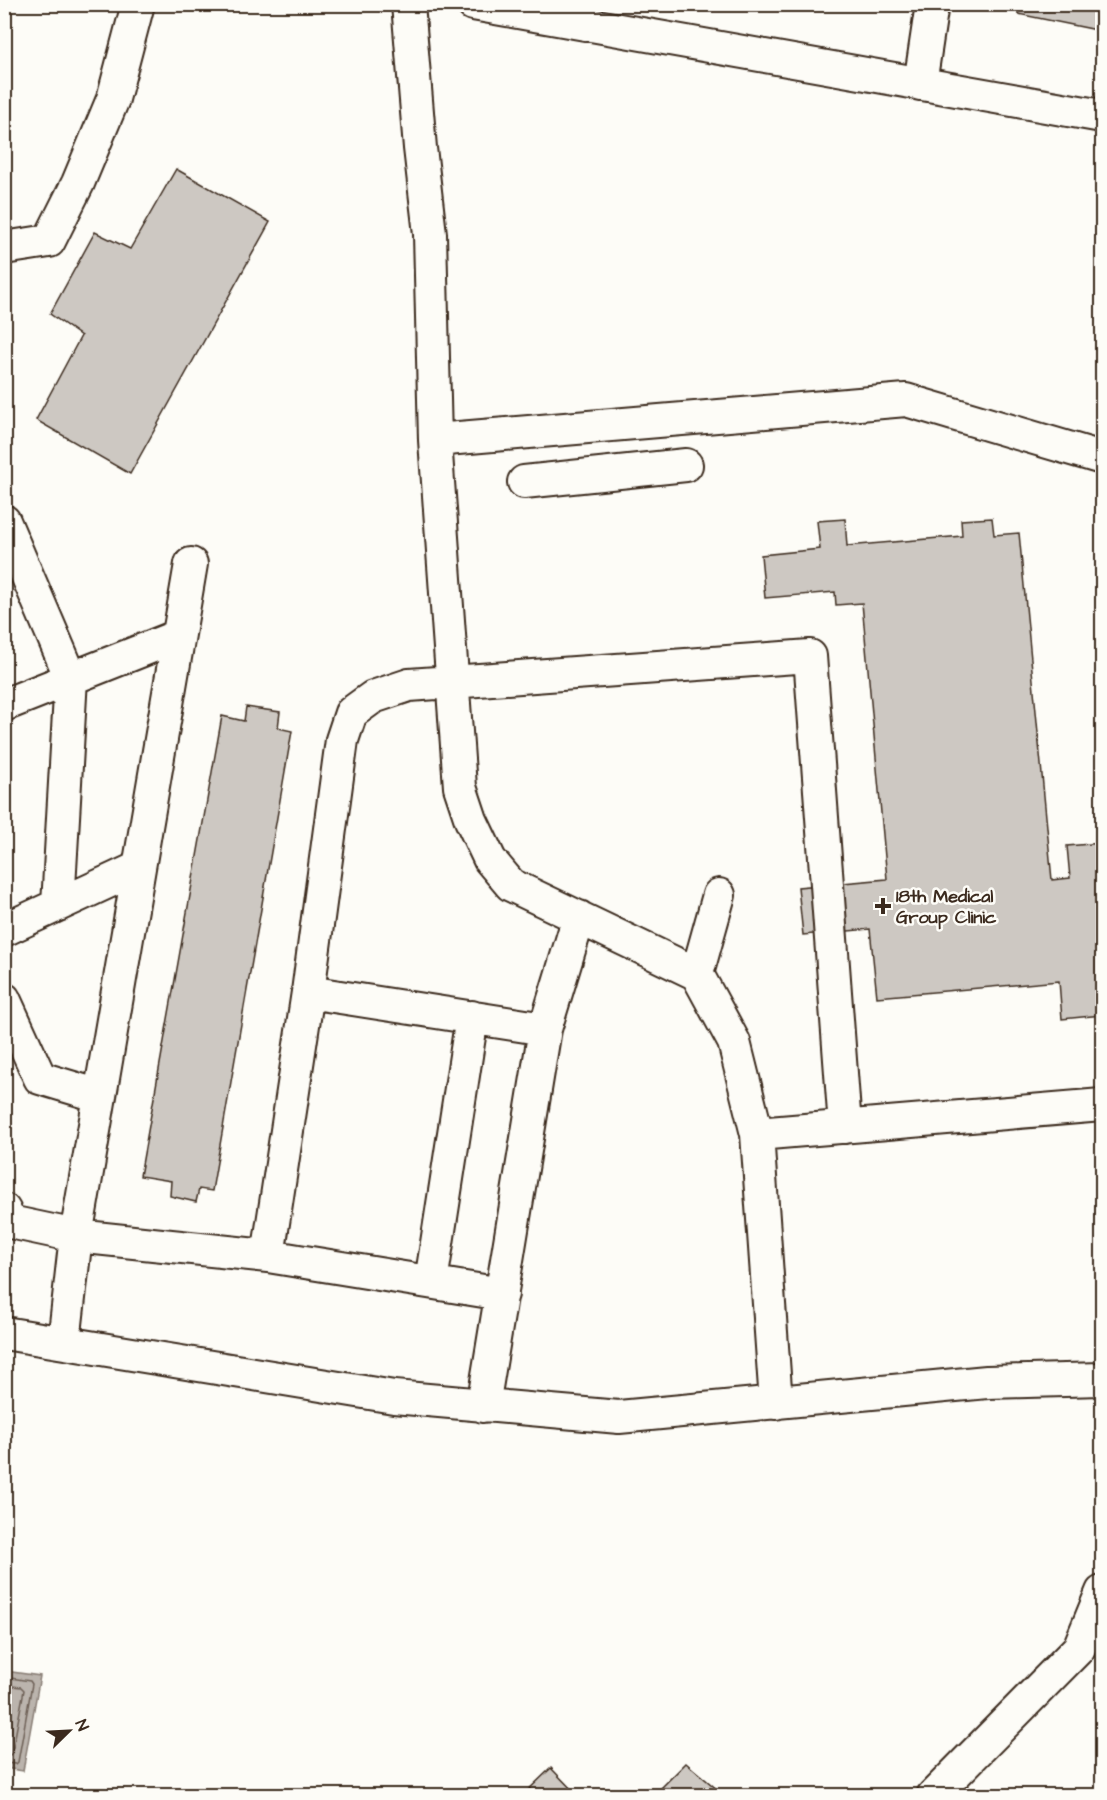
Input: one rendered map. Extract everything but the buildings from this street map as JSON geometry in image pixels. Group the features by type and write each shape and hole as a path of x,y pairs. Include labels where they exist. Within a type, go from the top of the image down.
{"street":[{"path":"4,248 50,241 78,183 113,99 138,4"},
{"path":"408,4 430,234 435,440 460,787 471,820 490,860 511,885 697,974 734,1042 757,1134 776,1403"},
{"path":"473,4 1102,116"},
{"path":"920,84 933,4"},
{"path":"435,440 906,400 1102,458"},
{"path":"524,482 686,465"},
{"path":"4,521 71,678 58,905"},
{"path":"64,1342 76,1236 190,564"},
{"path":"4,705 178,636"},
{"path":"268,1256 308,992 342,740 351,714 373,698 409,685 810,656 845,1127"},
{"path":"4,930 138,868"},
{"path":"697,974 719,895"},
{"path":"483,1406 545,1029 579,917"},
{"path":"308,992 545,1029"},
{"path":"4,999 40,1078 100,1096"},
{"path":"431,1282 472,1017"},
{"path":"757,1134 1102,1105"},
{"path":"4,1210 10,1222 76,1236 268,1256 502,1294"},
{"path":"4,1333 394,1397 619,1418 987,1382 1102,1379"},
{"path":"933,1796 1079,1647 1102,1592"}],"water":[{"path":"5,1671 40,1676 23,1771 5,1768"}],"place":[{"name":"18th Medical Group Clinic","path":"883,906"}]}
